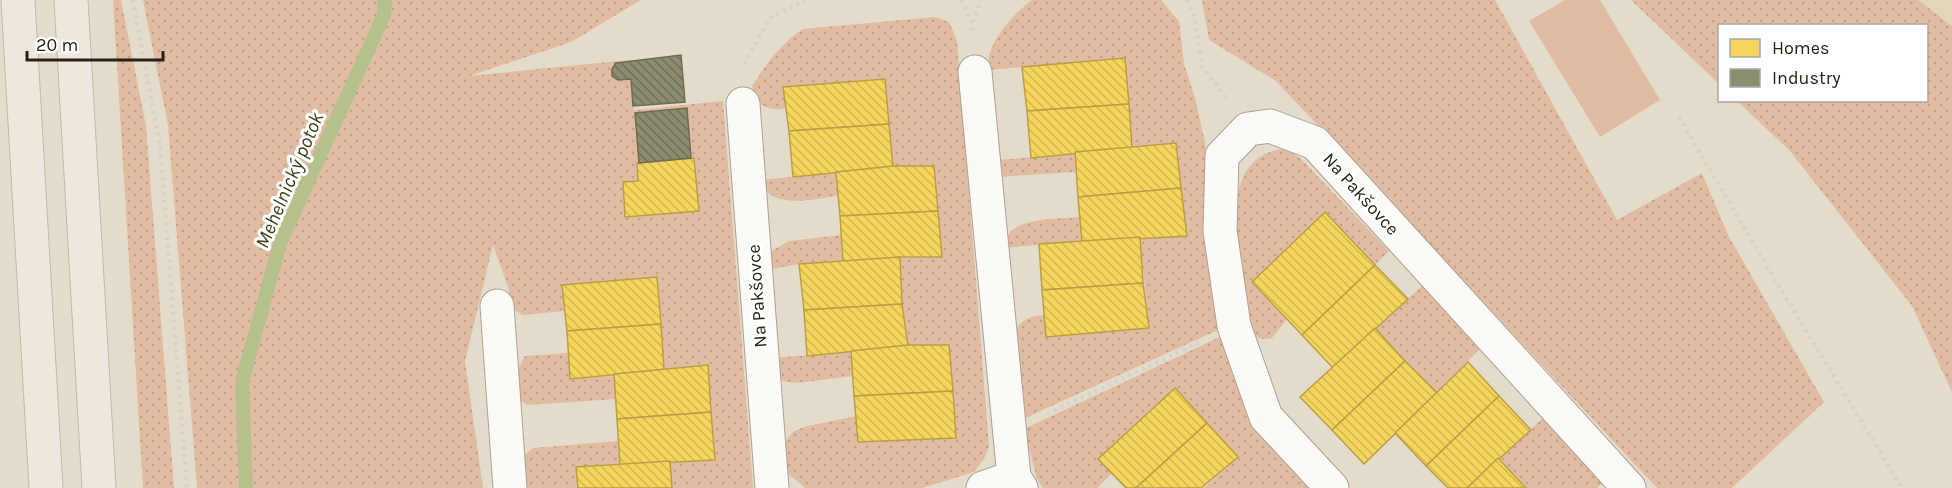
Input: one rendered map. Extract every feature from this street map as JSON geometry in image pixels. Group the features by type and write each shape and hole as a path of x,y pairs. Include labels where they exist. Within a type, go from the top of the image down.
{"highway":[{"path":"18,0 45,488"},
{"path":"71,0 99,488"}],"street":[{"path":"975,72 1010,431 1018,483 983,488"},
{"name":"Na Pakšovce","path":"743,104 772,488"},
{"name":"Na Pakšovce","path":"1248,129 1270,126 1315,143 1629,488"},
{"path":"1248,129 1222,156 1220,231 1234,327 1266,417 1332,488"},
{"path":"497,306 510,488"}],"path":[{"path":"134,0 160,146 188,488"},
{"path":"743,104 744,63 772,16 806,0"},
{"path":"972,23 981,0"},
{"path":"1187,0 1194,14 1202,66 1248,129"},
{"path":"1679,117 1902,488"},
{"path":"1010,431 1234,327"}],"shaded area":[{"path":"113,0 121,0 146,126 174,488 143,488"},
{"path":"143,0 641,0 571,42 469,76 629,60 616,63 612,69 612,76 618,80 631,79 634,110 723,101 753,488 672,488 670,463 715,459 708,366 663,369 657,278 563,285 565,311 523,315 509,307 509,289 493,245 465,361 483,488 197,488 168,125","holes":["686,109 691,158 695,158 698,211 638,181 635,113"]},
{"path":"1032,0 1161,0 1179,21 1184,64 1205,142 1209,231 1220,329 1023,419 1012,335 1019,326 1029,318 1044,315 1046,337 1149,328 1140,239 1186,236 1176,143 1132,146 1124,58 988,70 989,55 998,36 1014,16"},
{"path":"1202,0 1495,0 1617,220 1702,173 1728,235 1824,402 1732,488 1657,488 1276,81 1209,40"},
{"path":"1565,0 1600,0 1660,100 1600,137 1529,21"},
{"path":"1631,0 1918,0 1952,26 1952,392 1912,306 1790,151 1738,102 1928,102 1928,24 1718,24 1718,83"},
{"path":"1918,0 1952,0 1952,26 1929,8"},
{"path":"935,17 949,22 957,40 989,447 984,459 974,472 922,488 805,488 785,471 784,443 794,431 804,427 856,416 859,442 956,438 949,345 908,345 902,304 900,258 942,257 934,166 893,166 885,79 784,87 786,108 778,109 756,102 752,86 774,54 803,29"},
{"path":"1281,149 1292,152 1302,160 1389,251 1375,265 1344,232 1270,300 1287,319 1272,338 1263,339 1257,337 1251,330 1245,310 1236,244 1236,203 1240,184 1249,168 1262,156"},
{"path":"1074,154 1076,172 998,177 998,160"},
{"path":"836,173 838,196 793,201 773,196 765,190 759,180"},
{"path":"1080,217 1082,241 1003,248 1008,235 1022,225 1041,220"},
{"path":"841,235 843,260 767,270 773,250 789,241"},
{"path":"1422,286 1481,348 1436,392 1375,329"},
{"path":"1224,335 1291,467 1309,488 1204,488 1238,457 1175,388 1098,459 1112,473 1097,488 1043,488 1037,479 1024,429"},
{"path":"851,352 853,376 797,383 783,381 774,369 772,358"},
{"path":"568,353 570,379 614,376 616,399 528,405 517,399 515,375 525,356"},
{"path":"1544,417 1604,481 1597,488 1526,488 1499,460"},
{"path":"619,441 620,463 576,467 578,488 525,488 521,458 533,448"}],"building: Homes":[{"path":"1125,58 1129,104 1027,111 1022,67"},
{"path":"885,79 889,124 789,131 783,87"},
{"path":"1129,104 1132,148 1031,158 1027,111"},
{"path":"889,124 893,167 793,177 789,131"},
{"path":"1176,143 1181,188 1078,197 1075,152"},
{"path":"694,158 699,211 625,217 623,182 638,181 637,163"},
{"path":"893,166 934,166 938,211 840,216 836,172"},
{"path":"1181,188 1187,236 1082,242 1078,197"},
{"path":"938,211 942,257 900,257 843,262 840,216"},
{"path":"1325,212 1375,265 1302,335 1252,282"},
{"path":"1140,237 1143,283 1042,290 1039,244"},
{"path":"900,257 902,304 804,310 799,264"},
{"path":"1375,265 1408,299 1333,368 1302,335"},
{"path":"657,277 661,324 567,331 562,285"},
{"path":"1143,283 1149,328 1046,337 1042,290"},
{"path":"902,304 908,346 807,356 804,310"},
{"path":"661,324 664,370 570,379 567,331"},
{"path":"1375,328 1405,361 1332,430 1300,397"},
{"path":"908,345 949,345 953,391 854,396 851,351"},
{"path":"1405,361 1437,393 1364,464 1332,430"},
{"path":"1468,362 1499,396 1426,466 1395,433"},
{"path":"708,365 711,412 617,419 614,374"},
{"path":"1175,388 1207,423 1136,488 1126,488 1098,459"},
{"path":"953,391 956,438 858,442 854,396"},
{"path":"1499,396 1531,430 1467,488 1448,488 1426,466"},
{"path":"711,412 715,460 620,465 617,419"},
{"path":"1207,423 1238,457 1201,488 1136,488"},
{"path":"1498,458 1526,488 1467,488"},
{"path":"670,461 672,488 578,488 576,467"}],"building: Industry":[{"path":"681,55 685,102 633,106 631,79 618,80 612,76 612,69 616,63"},
{"path":"687,108 691,158 639,163 635,113"}],"waterway":[{"name":"Mehelnický potok","path":"246,488 242,382 280,243 384,15 385,0"}]}
